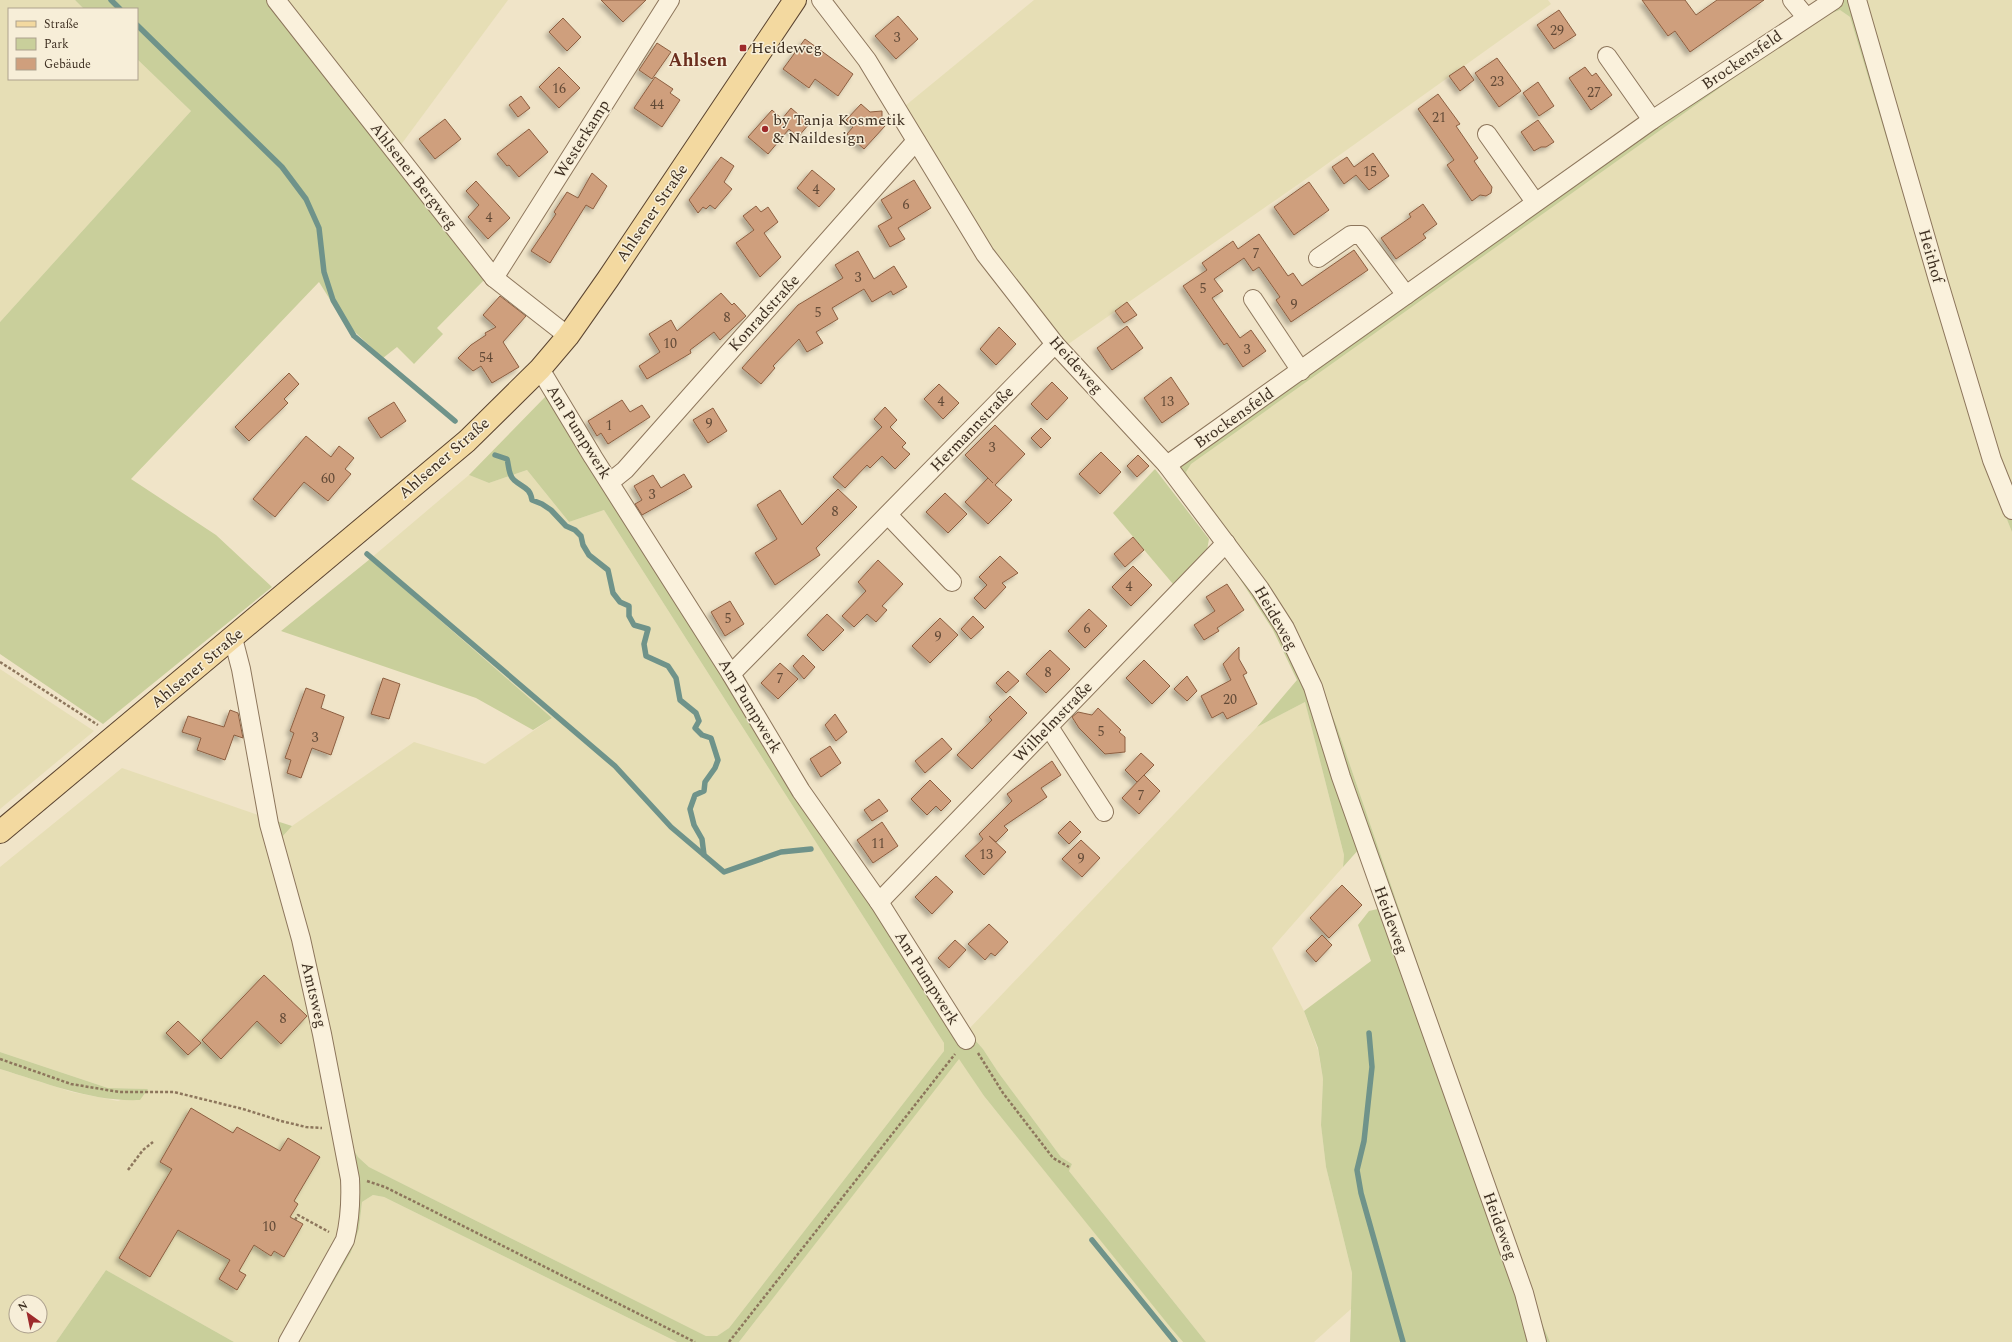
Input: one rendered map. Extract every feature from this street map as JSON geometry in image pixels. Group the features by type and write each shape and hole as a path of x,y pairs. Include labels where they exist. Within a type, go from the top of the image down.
{"main road":[{"name":"Ahlsener Straße","path":"0,832 467,441 540,369 568,336 608,279 795,0"}],"street":[{"name":"Ahlsener Bergweg","path":"276,0 494,278 568,336"},
{"name":"Westerkamp","path":"494,278 670,0"},
{"name":"Heideweg","path":"821,0 867,60 985,254 1055,344 1167,465 1260,589 1284,628 1313,687 1341,777 1524,1293 1537,1342"},
{"path":"1792,0 1806,17"},
{"name":"Brockensfeld","path":"1167,465 1652,120 1806,17 1834,0"},
{"name":"Heithof","path":"1857,0 1942,295 1992,460 2012,510"},
{"path":"1607,56 1652,120"},
{"path":"1487,134 1535,202"},
{"name":"Konradstraße","path":"610,482 625,470 916,141"},
{"path":"1318,258 1351,235 1361,235 1406,295"},
{"path":"1253,299 1301,371"},
{"name":"Hermannstraße","path":"731,674 1055,344"},
{"name":"Am Pumpwerk","path":"540,369 593,457 731,674 801,791 879,902 966,1040"},
{"path":"888,515 952,582"},
{"name":"Wilhelmstraße","path":"879,902 1226,543"},
{"name":"Amtsweg","path":"233,638 241,669 269,824 301,939 322,1034 350,1179 350,1213 345,1240 288,1342"},
{"path":"1049,727 1104,812"}],"path":[{"path":"0,662 116,736"},
{"path":"729,1342 966,1040 980,1054 1004,1092 1053,1158 1069,1167"},
{"path":"0,1059 71,1084 85,1087 120,1092 174,1092 306,1127 323,1128 340,1126"},
{"path":"128,1170 143,1150 153,1142"},
{"path":"350,1179 369,1181 385,1187 695,1342"},
{"path":"295,1220 298,1215 345,1240"}],"shaded area":[{"path":"0,0 75,0 83,8 8,8 8,80 138,80 138,60 191,111 0,322"},
{"path":"288,0 508,0 400,146"},
{"path":"1034,0 1548,0 1551,4 1313,174 1064,347 992,253 905,106"},
{"path":"1863,0 2012,0 2012,494 1997,456"},
{"path":"1840,10 1850,17 1983,460 2012,532 2012,1342 1550,1342 1535,1307 1337,727 1315,672 1192,484 1186,472 1190,464 1818,18"},
{"path":"527,470 569,522 604,510 944,1043 944,1051 729,1328 717,1336 706,1336 369,1167 358,1157 353,1149 331,1030 282,837 292,826 414,742 485,764 552,718 370,559 469,475 489,483"},
{"path":"0,669 94,731 0,809"},
{"path":"1305,702 1344,855 1343,867 1272,948 1304,1011 1318,1050 1323,1079 1321,1125 1326,1167 1352,1273 1351,1309 1314,1342 1206,1342 1069,1171 1072,1164 1061,1157 998,1072 983,1049 967,1031 1257,727"},
{"path":"122,768 258,815 280,899 289,891 352,1227 290,1342 234,1342 106,1270 56,1342 0,1342 0,1069 72,1092 118,1101 148,1089 108,1088 0,1052 0,867"},
{"path":"959,1058 984,1096 1183,1342 739,1342"},
{"path":"373,1195 384,1197 677,1342 299,1342 351,1252 359,1229 362,1202"}],"green space":[{"path":"75,0 270,0 486,278 437,328 443,334 414,364 397,347 383,358 344,322 319,282 131,479 216,535 272,587 103,724 0,654 0,322 191,111 138,60 138,8 83,8"},
{"path":"1826,0 1863,0 1997,456 2012,494 2012,532 1983,460 1850,17 1840,10 1818,18 1191,464 1186,472 1192,484 1315,672 1337,727 1535,1307 1550,1342 1350,1342 1352,1273 1326,1167 1321,1125 1323,1079 1318,1048 1304,1011 1371,961 1358,925 1369,911 1382,908 1360,848 1343,867 1344,855 1305,702 1257,727 1297,680 1273,630 1220,548 1159,468"},
{"path":"547,395 967,1031 983,1049 998,1072 1061,1157 1072,1164 1069,1171 1206,1342 1183,1342 984,1096 959,1059 739,1342 677,1342 384,1197 373,1195 362,1202 359,1229 351,1252 299,1342 291,1342 352,1227 288,891 280,900 258,815 292,826 282,837 331,1030 353,1149 358,1157 369,1167 706,1336 717,1336 729,1328 944,1051 944,1043 604,510 569,522 527,470 489,483 469,475"},
{"path":"1155,469 1209,539 1207,550 1173,584 1113,513"},
{"path":"370,559 552,718 533,730 476,698 281,631"},
{"path":"0,1052 108,1088 148,1089 140,1100 122,1100 87,1095 0,1069"},
{"path":"106,1270 234,1342 56,1342"}],"building":[{"path":"601,0 646,0 623,22"},
{"path":"1642,0 1685,0 1696,15 1717,0 1764,0 1690,52 1675,31 1668,36"},
{"path":"1559,10 1576,35 1554,49 1537,25"},
{"path":"898,16 918,39 896,59 875,36"},
{"path":"563,18 581,37 567,51 549,32"},
{"path":"805,39 853,74 838,96 815,79 809,88 783,69"},
{"path":"657,43 671,52 652,79 639,70"},
{"path":"1497,58 1521,91 1499,107 1475,73"},
{"path":"1464,66 1474,80 1460,91 1449,76"},
{"path":"559,67 580,88 559,108 539,87"},
{"path":"1585,67 1592,76 1596,73 1612,95 1591,110 1569,78"},
{"path":"655,77 673,89 670,93 680,100 662,127 634,108"},
{"path":"1538,82 1554,106 1539,116 1523,93"},
{"path":"1438,94 1460,124 1456,126 1478,158 1474,161 1492,187 1491,193 1486,196 1480,195 1472,201 1447,165 1454,160 1418,109"},
{"path":"521,96 530,108 518,117 509,105"},
{"path":"861,104 870,112 882,111 882,122 885,126 864,149 847,134 853,127 846,120"},
{"path":"791,108 809,124 798,137 789,129 768,154 748,137 772,110 782,119"},
{"path":"445,119 461,139 435,159 419,139"},
{"path":"1538,120 1554,142 1546,147 1541,147 1534,151 1521,132"},
{"path":"529,129 548,152 519,177 497,154"},
{"path":"1373,153 1389,176 1369,190 1356,175 1344,184 1332,167 1347,157 1354,167"},
{"path":"721,157 734,166 724,182 732,189 715,209 710,205 706,209 703,207 698,213 689,200"},
{"path":"812,170 835,189 819,207 797,188"},
{"path":"592,173 607,186 593,209 586,205 550,263 531,251 556,214 554,212 567,192 578,198"},
{"path":"914,180 931,208 898,228 905,239 890,247 878,226 892,218 881,200"},
{"path":"476,181 510,218 488,239 468,217 479,205 466,191"},
{"path":"1309,182 1329,210 1294,235 1274,207"},
{"path":"1423,204 1437,224 1423,234 1426,238 1396,259 1381,238 1411,217 1409,214"},
{"path":"756,206 761,212 768,207 778,222 764,233 781,257 760,277 736,243 754,230 743,216"},
{"path":"1259,234 1288,276 1293,273 1302,286 1354,250 1368,270 1291,322 1276,300 1280,297 1259,267 1253,271 1244,258 1214,279 1223,291 1212,298 1240,338 1251,330 1266,351 1243,367 1227,343 1224,345 1183,286 1207,270 1202,263 1233,241 1238,249"},
{"path":"858,251 874,279 894,266 907,287 893,295 891,291 872,302 864,289 832,308 838,319 816,332 823,343 807,352 799,339 773,366 775,368 761,384 742,368 798,305 843,278 835,265"},
{"path":"721,293 732,305 734,303 746,316 720,340 714,332 690,350 691,353 647,379 639,366 660,352 649,334 671,320 677,331"},
{"path":"500,296 526,316 503,342 519,367 492,383 481,366 473,371 458,358 471,345 486,335 485,333 496,327 483,315"},
{"path":"1127,302 1137,315 1124,323 1115,311"},
{"path":"1127,326 1143,348 1112,370 1097,348"},
{"path":"999,327 1016,344 996,365 980,349"},
{"path":"289,373 299,384 284,399 288,403 249,441 235,427"},
{"path":"1171,377 1189,404 1162,423 1144,398"},
{"path":"1052,382 1068,398 1047,420 1031,404"},
{"path":"939,384 959,403 943,419 924,399"},
{"path":"622,400 630,412 642,405 650,417 608,444 601,433 597,436 588,421"},
{"path":"394,402 406,421 381,438 368,418"},
{"path":"885,407 897,420 890,427 906,443 902,447 910,454 895,469 882,456 870,468 867,465 845,488 833,477 882,427 874,419"},
{"path":"713,408 727,431 708,443 693,420"},
{"path":"995,425 1025,454 995,485 1012,500 988,524 965,502 988,478 965,455"},
{"path":"1041,428 1051,438 1041,448 1031,438"},
{"path":"306,436 331,457 339,446 354,458 345,469 351,474 328,501 304,482 275,517 253,499"},
{"path":"1101,452 1121,472 1100,494 1079,474"},
{"path":"1138,455 1149,466 1137,477 1127,466"},
{"path":"684,474 692,487 642,515 635,504 642,500 634,486 653,475 661,488"},
{"path":"838,489 857,507 816,548 820,555 775,585 755,553 777,539 757,505 780,490 802,525"},
{"path":"945,493 967,514 948,533 926,512"},
{"path":"1133,537 1144,550 1125,567 1114,554"},
{"path":"1000,556 1018,573 1002,583 1006,587 985,609 974,598 987,585 979,577"},
{"path":"878,560 903,584 882,606 887,610 876,622 867,614 854,627 842,616 866,591 858,582"},
{"path":"1133,566 1152,585 1131,606 1112,587"},
{"path":"1227,584 1244,610 1217,628 1219,631 1204,640 1194,625 1215,611 1206,597"},
{"path":"730,601 744,624 725,636 711,612"},
{"path":"1089,609 1107,626 1085,648 1068,631"},
{"path":"827,614 844,630 823,651 807,635"},
{"path":"973,616 984,627 971,639 961,629"},
{"path":"940,618 958,635 930,663 912,646"},
{"path":"1239,647 1239,659 1247,673 1243,675 1257,704 1227,719 1223,712 1212,718 1201,696 1231,680 1223,664"},
{"path":"1050,650 1070,669 1046,693 1026,674"},
{"path":"803,655 815,667 804,679 793,666"},
{"path":"1144,660 1170,686 1152,704 1126,678"},
{"path":"780,663 798,679 778,699 761,683"},
{"path":"1008,671 1019,681 1006,693 996,683"},
{"path":"1187,676 1197,691 1187,701 1174,689"},
{"path":"383,678 400,684 389,719 371,714"},
{"path":"306,688 325,695 321,708 344,717 331,755 312,748 301,778 287,773 291,760 285,758 294,733 290,731"},
{"path":"1010,696 1027,713 972,769 957,755 992,720 989,717"},
{"path":"1098,708 1121,730 1119,732 1125,737 1125,752 1105,754 1079,728 1072,717 1078,712 1092,715"},
{"path":"230,710 238,713 243,738 234,735 225,760 197,750 201,738 182,732 188,716 224,727"},
{"path":"835,714 847,732 836,741 825,725"},
{"path":"942,738 952,749 925,773 915,761"},
{"path":"830,746 841,763 821,777 810,759"},
{"path":"1141,753 1154,765 1137,782 1125,770"},
{"path":"1052,761 1061,775 1041,788 1047,797 1004,826 1008,830 996,842 989,836 1006,852 984,875 965,856 983,839 979,834 1012,801 1007,794"},
{"path":"1144,775 1160,791 1139,814 1122,798"},
{"path":"930,780 951,801 941,811 936,806 927,815 911,799"},
{"path":"879,799 888,811 872,821 864,810"},
{"path":"1070,821 1081,832 1069,844 1058,833"},
{"path":"882,822 898,846 873,863 857,840"},
{"path":"1081,840 1100,858 1082,877 1062,859"},
{"path":"936,876 953,892 932,914 915,897"},
{"path":"1342,885 1362,905 1329,938 1310,918"},
{"path":"989,924 1008,942 995,956 991,953 985,960 968,944"},
{"path":"1322,935 1332,945 1316,962 1306,951"},
{"path":"955,940 966,950 949,968 938,958"},
{"path":"264,975 307,1016 281,1044 257,1021 221,1059 202,1040"},
{"path":"178,1021 201,1043 188,1055 166,1033"},
{"path":"191,1108 233,1133 237,1127 280,1151 288,1138 320,1157 294,1201 298,1204 290,1217 303,1224 284,1257 274,1251 271,1256 254,1245 239,1271 246,1275 237,1290 219,1279 230,1260 178,1230 150,1277 119,1258 172,1169 160,1162"}],"waterway":[{"path":"111,0 119,8"},
{"path":"138,26 282,167 306,199 319,228 324,272 333,300 354,336 455,421"},
{"path":"495,455 507,459 512,478 528,490 532,500 551,510 566,526 575,530 581,536 583,545 589,555 608,570 613,593 620,602 629,606 629,616 634,625 648,629 644,644 646,656 668,666 676,678 680,700 696,713 699,721 695,728 702,735 711,738 718,760 715,768 705,782 704,791 695,795 690,809 694,825 702,839 704,855 724,872 781,852 811,849"},
{"path":"367,554 615,766 671,827 704,855"},
{"path":"1369,1033 1372,1067 1364,1141 1357,1170 1361,1193 1403,1342"},
{"path":"1092,1240 1175,1342"}],"place":[{"name":"Heideweg","path":"743,48"},
{"name":"by Tanja Kosmetik & Naildesign","path":"765,129"}],"district":[{"name":"Ahlsen","path":"698,60"}]}
